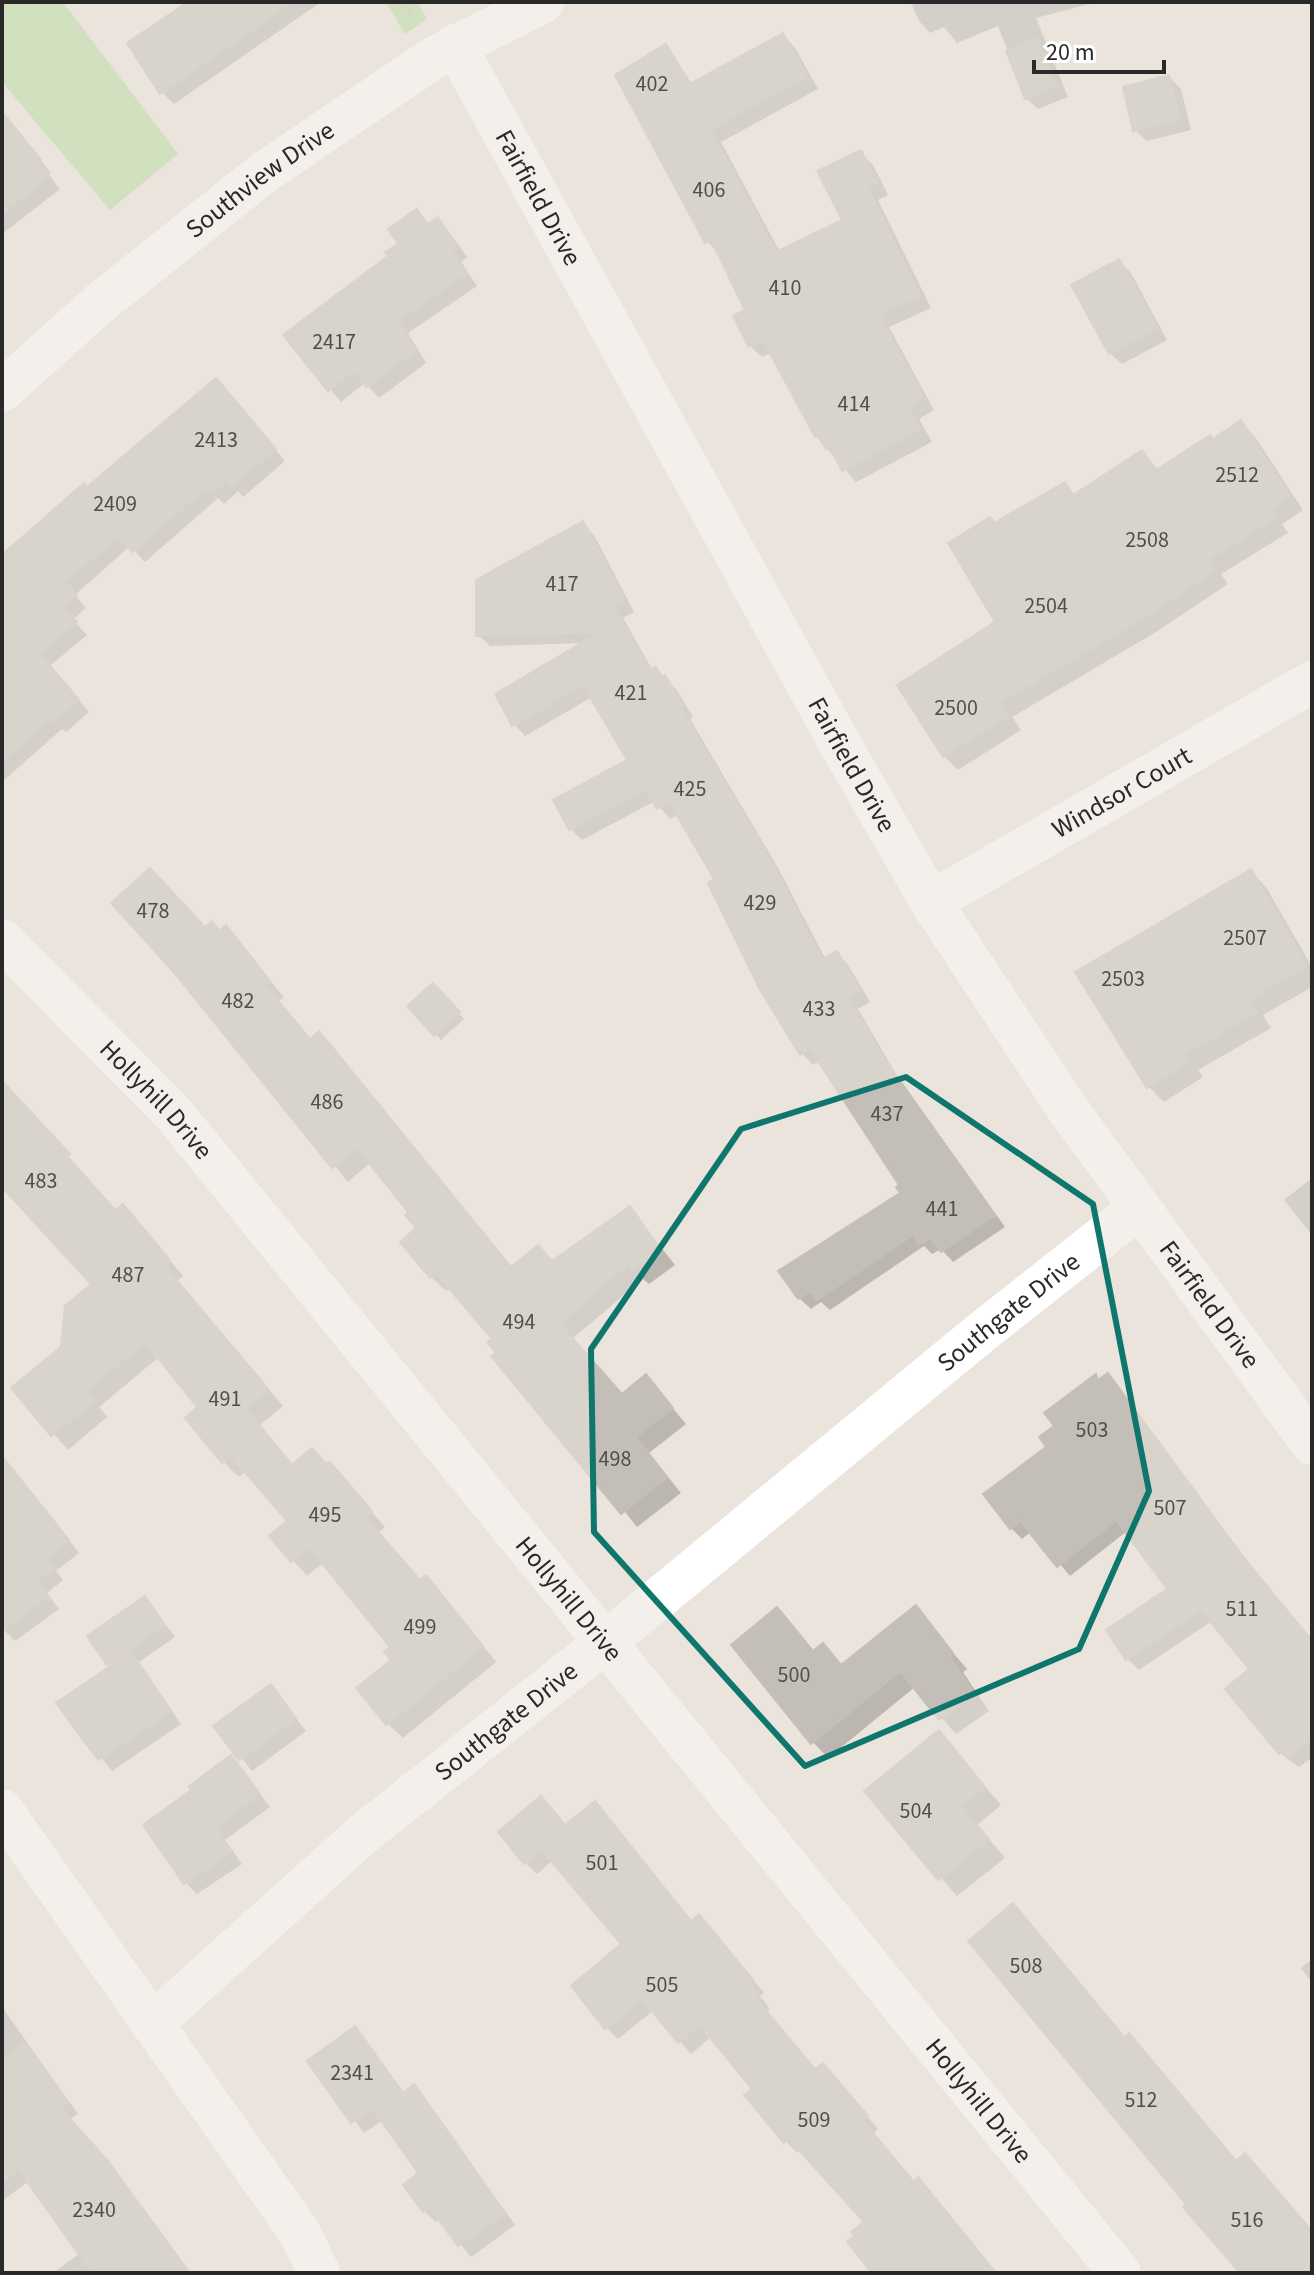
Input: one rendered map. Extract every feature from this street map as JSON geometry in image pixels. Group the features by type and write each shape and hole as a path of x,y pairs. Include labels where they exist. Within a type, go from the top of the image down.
{"street":[{"name":"Southview Drive","path":"2,391 101,302 266,171 455,45 543,2"},
{"name":"Fairfield Drive","path":"455,45 832,730 931,902 1138,1209 1312,1444"},
{"name":"Windsor Court","path":"931,902 1312,682"},
{"name":"Hollyhill Drive","path":"2,940 173,1113 1120,2273"},
{"name":"Southgate Drive","path":"152,2024 363,1834 607,1641 983,1331 1138,1209"},
{"path":"2,1810 300,2233 319,2273"}],"path":[{"path":"404,2 417,25"}],"highlighted area":[{"path":"906,1077 1093,1204 1149,1491 1079,1649 805,1766 594,1532 591,1349 741,1129"}],"green space":[{"path":"2,2 63,2 178,154 110,210 2,82"},
{"path":"386,2 417,2 427,19 405,34"}],"building":[{"path":"188,2 292,2 160,94 127,43"},
{"path":"783,33 807,76 710,129 776,252 842,220 817,171 861,150 877,182 867,187 920,295 879,315 923,397 908,406 921,429 842,471 830,447 826,449 818,436 815,437 765,344 760,340 748,346 733,316 745,310 711,240 705,243 615,75 666,44 690,84"},
{"path":"1038,38 1057,86 1025,99 1006,51"},
{"path":"1169,75 1180,119 1133,131 1123,87"},
{"path":"2,112 41,160 38,162 49,176 2,214"},
{"path":"417,209 427,224 438,217 456,244 451,249 467,273 398,320 416,350 366,387 354,371 328,391 283,335 388,256 385,252 398,244 388,229"},
{"path":"1119,259 1157,328 1109,354 1071,285"},
{"path":"216,378 276,449 230,487 226,481 211,494 206,488 132,552 118,536 65,582 77,595 64,607 77,622 40,654 79,700 53,722 50,719 2,761 2,555 84,483 87,487"},
{"path":"1241,420 1290,496 1270,509 1275,518 1209,559 1216,570 1142,619 1000,702 1008,716 943,757 897,685 995,622 948,543 990,517 994,523 1065,482 1073,495 1142,450 1156,470 1210,435 1213,439"},
{"path":"583,521 624,600 613,606 650,670 656,667 662,677 665,675 683,705 680,707 766,852 822,960 837,951 860,990 848,997 885,1060 995,1215 941,1252 930,1238 919,1244 913,1235 817,1300 810,1291 798,1299 778,1271 900,1193 896,1187 899,1185 810,1049 800,1055 759,988 708,883 714,879 669,802 657,809 645,789 569,830 553,800 627,760 583,685 512,726 495,694 600,632 476,636 476,580"},
{"path":"150,868 205,927 212,921 220,931 226,925 270,981 265,985 310,1039 319,1031 511,1267 538,1245 552,1261 630,1206 661,1250 632,1271 628,1264 559,1323 622,1394 646,1374 673,1408 636,1437 667,1477 621,1514 491,1356 496,1353 487,1342 492,1339 436,1273 430,1278 400,1242 416,1228 405,1215 408,1212 356,1147 332,1168 172,970 111,903"},
{"path":"1251,869 1307,966 1250,999 1257,1012 1185,1054 1189,1062 1147,1088 1075,972"},
{"path":"433,983 460,1012 434,1036 407,1006"},
{"path":"2,1081 70,1154 67,1156 115,1210 123,1204 170,1260 164,1265 269,1390 246,1409 292,1465 312,1448 326,1464 330,1462 372,1511 365,1517 420,1580 426,1575 483,1646 386,1725 356,1688 391,1660 384,1652 390,1647 309,1547 291,1562 269,1536 287,1521 231,1456 222,1463 185,1418 197,1407 145,1342 86,1391 94,1401 51,1436 11,1388 61,1347 65,1306 91,1284 2,1187"},
{"path":"1108,1373 1244,1558 1312,1641 1312,1739 1287,1758 1282,1751 1279,1754 1225,1689 1249,1669 1201,1610 1126,1660 1106,1630 1167,1589 1116,1520 1057,1567 1020,1521 1010,1529 983,1494 1046,1447 1039,1437 1054,1426 1044,1413 1096,1374 1098,1380"},
{"path":"2,1456 69,1540 46,1558 53,1568 36,1580 48,1597 2,1630"},
{"path":"145,1596 165,1625 107,1665 87,1636"},
{"path":"916,1605 953,1653 949,1656 975,1695 939,1720 900,1671 811,1744 731,1645 777,1607 813,1651 823,1643 841,1665"},
{"path":"131,1652 171,1711 98,1760 56,1703"},
{"path":"271,1684 296,1719 239,1760 213,1726"},
{"path":"939,1730 985,1787 961,1806 989,1839 938,1880 864,1791"},
{"path":"231,1755 260,1794 215,1827 232,1851 184,1884 143,1825 191,1790 189,1786"},
{"path":"541,1796 565,1825 595,1801 691,1921 699,1914 753,1980 750,1983 759,1996 756,1999 815,2069 823,2063 868,2116 863,2121 913,2181 918,2177 996,2273 872,2273 847,2242 854,2236 851,2232 864,2222 789,2139 784,2143 744,2095 752,2089 700,2025 678,2043 642,1999 605,2029 571,1986 621,1944 541,1849 524,1864 498,1832"},
{"path":"1013,1903 1124,2037 1129,2033 1236,2161 1245,2153 1312,2231 1312,2273 1240,2273 968,1941"},
{"path":"355,2026 403,2093 414,2084 505,2213 458,2246 429,2207 423,2212 403,2185 418,2173 372,2108 351,2123 307,2061"},
{"path":"25,2042 68,2102 60,2108 108,2161 189,2273 92,2273 19,2170 2,2182 2,2059"}]}
